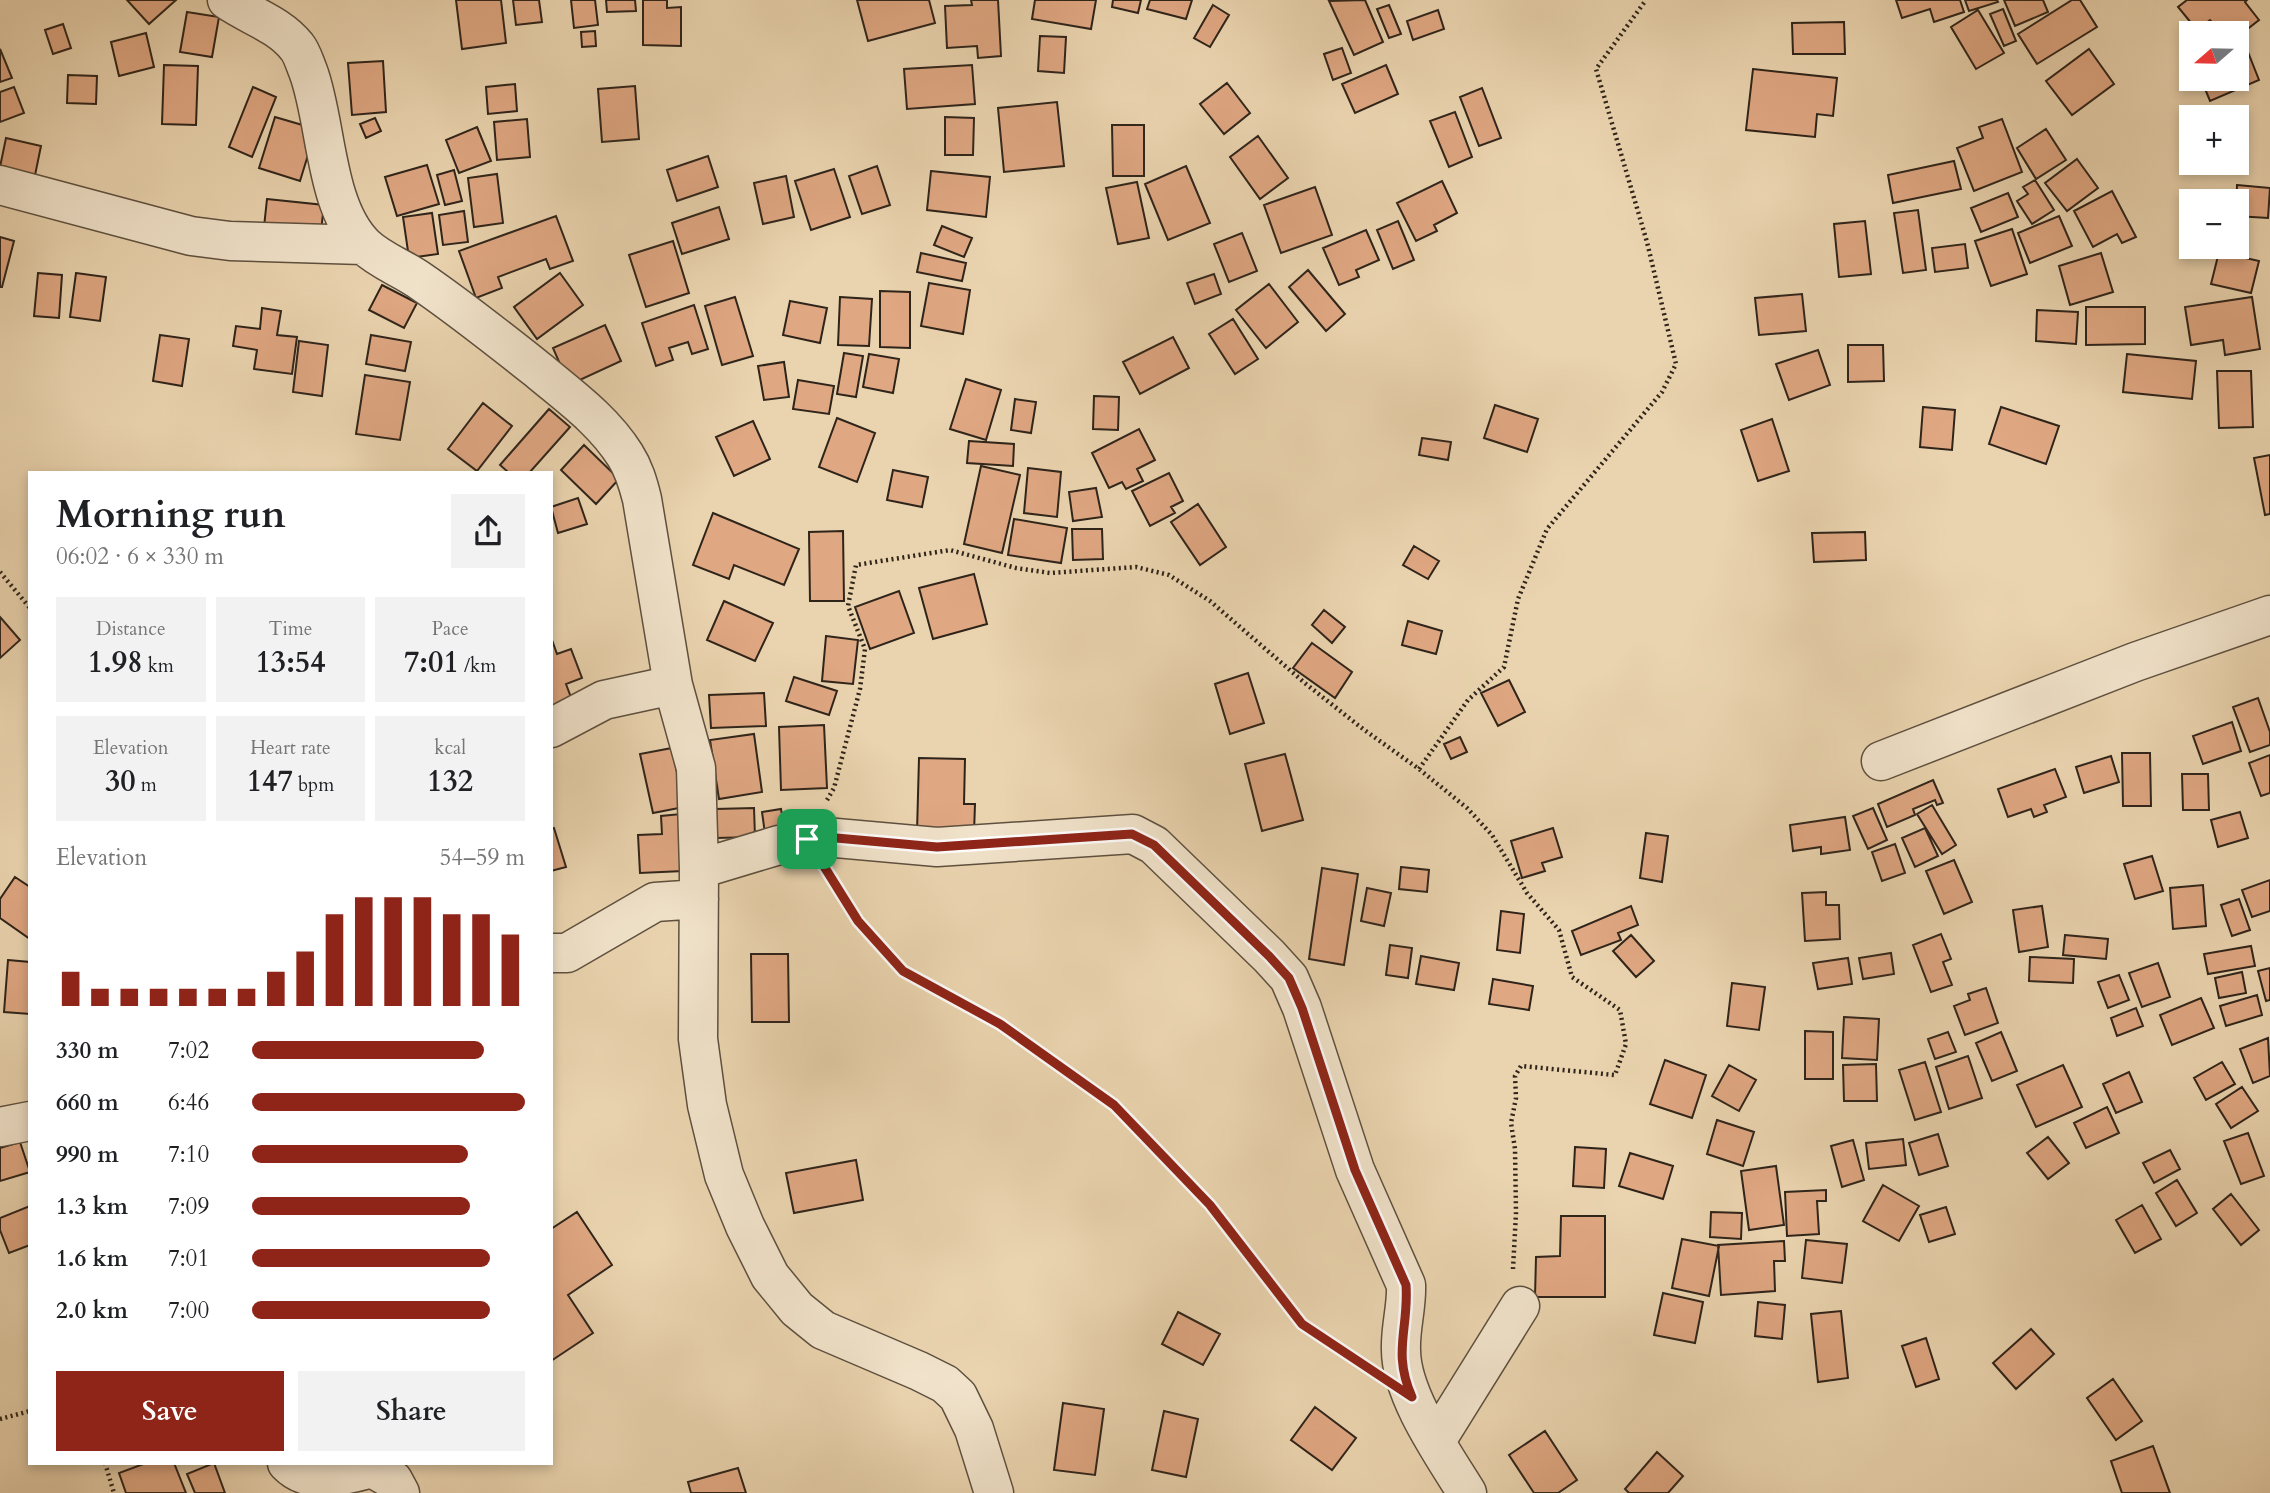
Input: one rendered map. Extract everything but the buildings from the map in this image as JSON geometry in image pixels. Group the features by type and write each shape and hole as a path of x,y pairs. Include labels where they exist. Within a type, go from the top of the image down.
{"street":[{"path":"227,0 244,12 264,20 299,48 315,90 327,159 337,194 352,228 363,244 417,278 593,415 624,453 635,473 642,499 673,685 696,768 699,884 698,1039 707,1105 724,1175 770,1276 796,1309 823,1330 945,1384 958,1396 968,1413 994,1493"},
{"path":"0,185 191,236 230,241 363,244"},
{"path":"1881,761 2135,662 2270,615"},
{"path":"553,727 604,700 673,685"},
{"path":"553,953 567,954 655,902 807,839 825,837 937,847 1132,834 1154,845 1289,978 1302,1008 1355,1170 1406,1285 1407,1300 1401,1350 1403,1377 1467,1493"},
{"path":"0,1127 28,1121"},
{"path":"1436,1441 1520,1306"},
{"path":"289,1465 295,1471 315,1477 336,1477 372,1468 393,1480 400,1493"}],"path":[{"path":"1419,769 1468,700 1504,667 1518,598 1547,529 1662,392 1675,364 1647,242 1596,69 1646,0"},
{"path":"1412,1397 1302,1324 1210,1205 1114,1105 1000,1024 903,971 858,921 807,839 834,788 860,690 865,649 848,606 856,565 950,550 1016,568 1050,573 1136,567 1169,575 1210,601 1306,684 1419,769 1467,808 1492,835 1527,893 1559,930 1572,977 1620,1010 1626,1044 1615,1075 1521,1066 1516,1076 1516,1098 1511,1123 1515,1149 1516,1213 1512,1281 1520,1306"},
{"path":"0,572 28,606"},
{"path":"0,1419 28,1412"},
{"path":"106,1465 114,1493"}],"route":[{"path":"1132,834 1154,845 1289,978 1302,1008 1355,1170 1406,1285 1407,1300 1401,1350 1403,1377 1412,1397 1302,1324 1210,1205 1114,1105 1000,1024 903,971 858,921 807,839 825,837 937,847 1132,834"}]}
